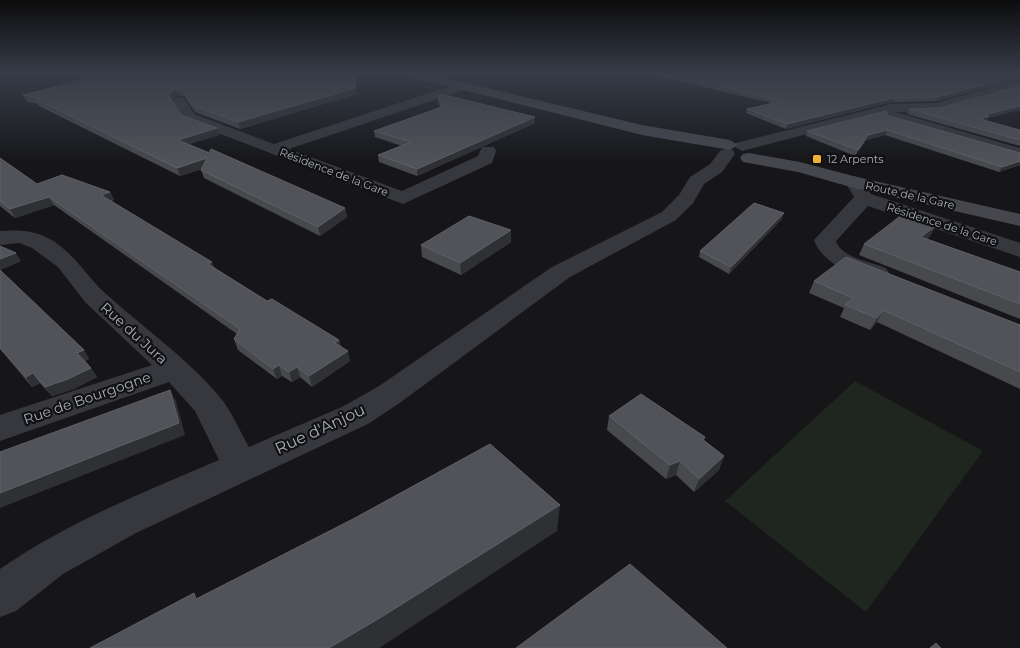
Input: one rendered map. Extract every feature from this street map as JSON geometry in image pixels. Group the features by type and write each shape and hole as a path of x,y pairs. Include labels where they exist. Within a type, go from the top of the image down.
{"street":[{"name":"Résidence de la Gare","path":"181,103 190,117 403,198 486,159 488,151"},
{"path":"274,148 410,103"},
{"name":"Route de la Gare","path":"537,103 640,130 686,139 800,167 859,190 1020,220"},
{"path":"741,152 899,106 936,107 950,103"},
{"path":"877,112 1020,153"},
{"name":"Rue d'Anjou","path":"0,595 48,560 87,538 240,465 356,415 561,272 669,216 686,199 698,181 741,152"},
{"path":"859,190 825,240 825,244 836,255 894,280"},
{"name":"Résidence de la Gare","path":"859,190 1020,250"},
{"name":"Rue du Jura","path":"0,238 21,236 28,238 40,243 66,262 94,297 174,369 208,404 240,465"},
{"name":"Rue de Bourgogne","path":"0,428 174,369"}],"shaded area":[{"path":"855,381 983,451 866,612 725,501"}],"building":[{"path":"45,103 174,103 181,115 217,128 178,140 209,153 211,149 345,208 318,227 201,170 207,158 177,168"},
{"path":"191,103 303,103 238,122 193,106"},
{"path":"441,103 479,103 535,117 417,169 378,155 411,142 374,131 442,107"},
{"path":"772,103 872,103 787,124 747,109"},
{"path":"957,103 1020,103 1020,106 985,115 989,116 980,119 1020,130 1020,140 909,109 939,108"},
{"path":"886,111 889,116 1020,153 1020,161 1002,167 887,130 868,135 858,150 807,131"},
{"path":"0,158 37,184 62,175 110,192 101,195 212,262 208,264 267,301 272,299 339,340 335,343 348,351 309,376 297,367 289,372 279,365 273,369 234,339 240,329 49,197 10,209 0,201"},
{"path":"754,203 784,213 731,267 700,251"},
{"path":"903,214 937,225 921,237 1020,272 1020,304 864,244"},
{"path":"469,216 511,230 460,263 421,245"},
{"path":"0,246 16,253 0,259"},
{"path":"846,257 1020,325 1020,372 883,310 877,318 845,305 853,298 814,281"},
{"path":"0,270 84,350 77,353 91,368 45,387 33,373 26,377 0,348"},
{"path":"170,390 179,423 0,493 0,452"},
{"path":"641,394 705,437 703,440 724,456 699,479 680,461 670,465 609,416"},
{"path":"490,444 560,505 329,648 90,648 194,593 196,599 353,519"},
{"path":"630,564 727,648 516,648"},
{"path":"936,643 941,648 930,648"}],"place":[{"name":"12 Arpents","path":"817,159"}]}
